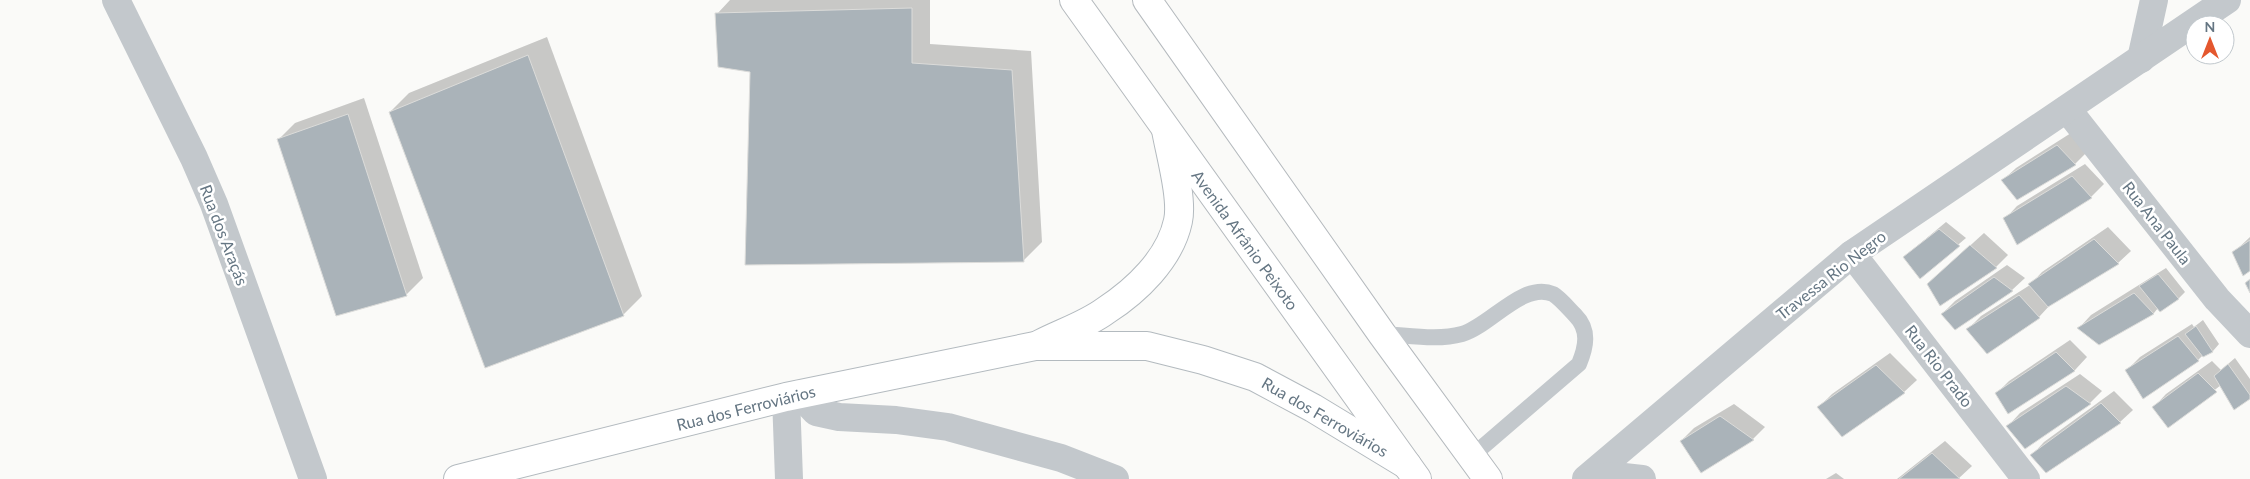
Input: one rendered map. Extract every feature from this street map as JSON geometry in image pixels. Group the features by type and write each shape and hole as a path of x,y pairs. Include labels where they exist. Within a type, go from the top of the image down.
{"main road":[{"name":"Avenida Afrânio Peixoto","path":"1074,0 1412,472"},
{"path":"1147,0 1382,334 1488,479"},
{"name":"Rua dos Ferroviários","path":"1036,346 1105,312 1138,284 1165,255 1178,220 1177,184 1166,130"},
{"name":"Rua dos Ferroviários","path":"458,479 792,396 1036,346 1147,346 1203,360 1263,382 1313,408 1412,472"}],"street":[{"name":"Rua dos Araçás","path":"116,0 194,158 214,204 313,479"},
{"path":"2141,59 2154,0"},
{"name":"Travessa Rio Negro","path":"1586,479 1852,254 2226,0"},
{"name":"Rua Ana Paula","path":"2067,109 2217,299 2250,334"},
{"name":"Rua Rio Prado","path":"1852,254 2026,479"},
{"path":"790,479 792,396"},
{"path":"792,396 816,412 839,417 896,420 948,427 1061,458 1115,479"},
{"path":"1590,479 1615,476 1642,479"}],"lane":[{"path":"1382,334 1443,337 1461,334 1479,327 1521,297 1536,291 1553,295 1577,317 1586,335 1586,349 1579,364 1472,456"}],"building":[{"path":"912,8 912,63 1012,70 1024,262 745,265 750,72 718,67 715,13"},
{"path":"528,55 624,316 485,368 389,112"},
{"path":"348,114 407,296 336,316 277,139"},
{"path":"2057,145 2076,165 2017,200 2001,180"},
{"path":"2072,176 2092,198 2017,245 2003,218"},
{"path":"1939,229 1960,246 1920,279 1903,257"},
{"path":"2094,239 2119,264 2048,307 2028,284"},
{"path":"2250,240 2250,271 2243,276 2232,252"},
{"path":"1970,245 1997,268 1940,306 1927,284"},
{"path":"2158,274 2179,299 2160,312 2139,286"},
{"path":"1994,277 2013,291 1955,330 1941,314"},
{"path":"2250,279 2250,293 2245,283"},
{"path":"2134,293 2154,314 2099,345 2077,328"},
{"path":"2019,295 2040,318 1987,354 1966,329"},
{"path":"2196,326 2213,352 2203,357 2185,334"},
{"path":"2178,336 2199,361 2143,399 2125,370"},
{"path":"2056,352 2075,371 2008,414 1995,393"},
{"path":"2228,364 2250,395 2250,399 2234,410 2214,376"},
{"path":"1876,365 1905,393 1842,437 1817,407"},
{"path":"2198,373 2217,392 2168,428 2152,407"},
{"path":"2066,386 2091,404 2025,449 2006,426"},
{"path":"2101,403 2121,423 2046,473 2030,455"},
{"path":"1720,416 1754,440 1701,473 1680,441"},
{"path":"1932,453 1960,479 1899,479"}]}
